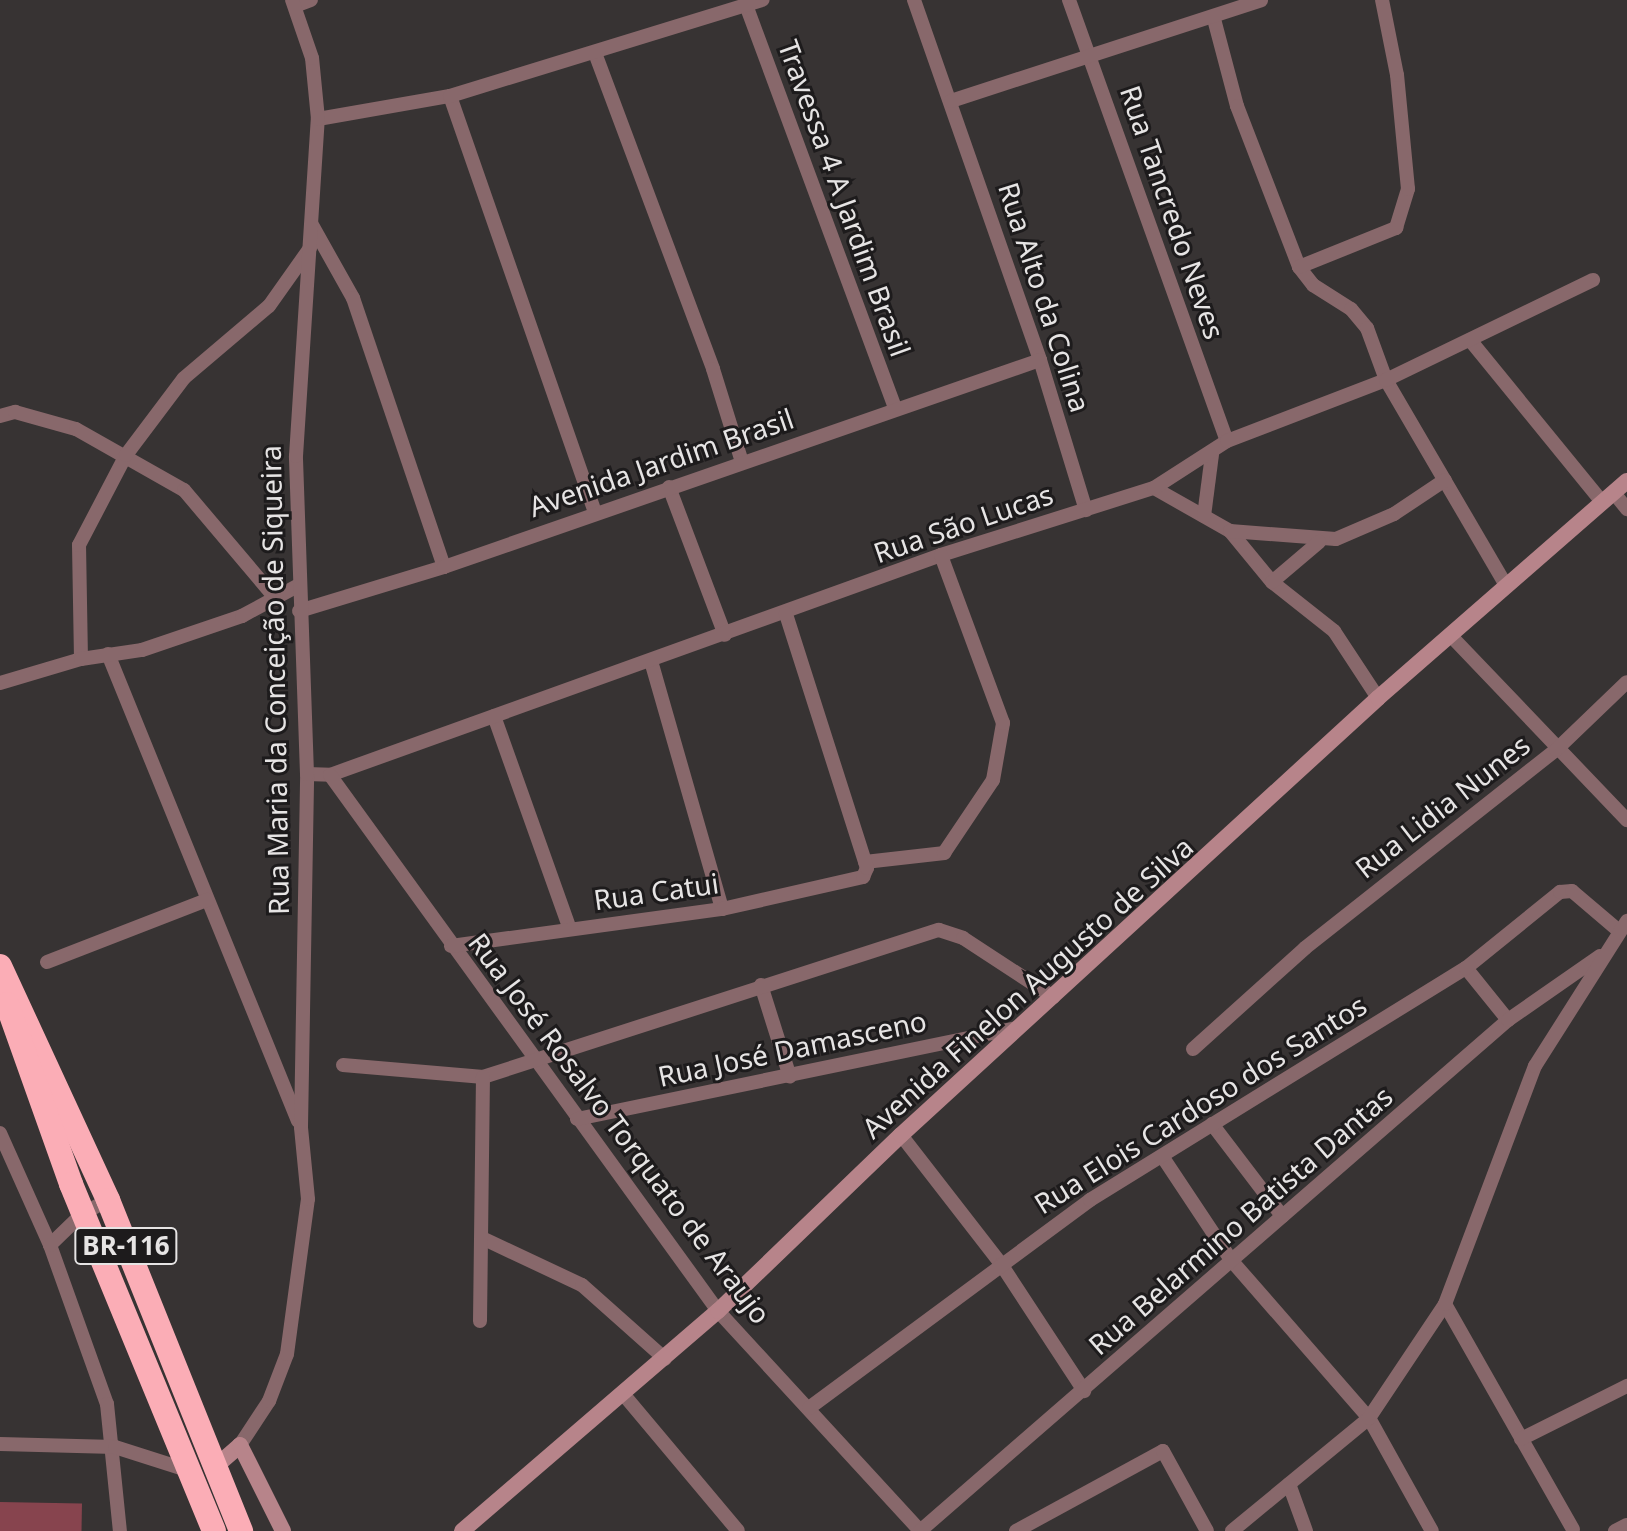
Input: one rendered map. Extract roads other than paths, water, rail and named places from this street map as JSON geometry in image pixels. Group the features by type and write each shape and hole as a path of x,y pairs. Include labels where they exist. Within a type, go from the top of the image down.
{"highway":[{"name":"BR-116","path":"0,966 108,1200 241,1531"},
{"name":"BR-116","path":"0,982 82,1214 214,1531"}],"street":[{"path":"293,3 311,0"},
{"path":"318,119 450,96 763,0"},
{"name":"Rua Alto da Colina","path":"914,0 1040,360 1086,510"},
{"name":"Rua Tancredo Neves","path":"1069,0 1227,441"},
{"path":"951,101 1090,54 1214,19 1261,0"},
{"path":"1299,267 1396,228 1408,189 1397,75 1382,0"},
{"name":"Rua Maria da Conceição de Siqueira","path":"240,1445 269,1401 287,1354 308,1199 301,1127 307,774 296,456 318,119 315,73 293,3"},
{"name":"Travessa 4 A Jardim Brasil","path":"746,5 895,408"},
{"path":"1214,19 1237,106 1299,267 1313,285 1359,318 1386,380 1505,584"},
{"path":"595,53 713,369 741,459"},
{"path":"450,96 595,513"},
{"path":"312,225 344,275 365,328 444,567"},
{"path":"81,659 79,545 126,455 184,378 269,306 310,248"},
{"name":"Rua São Lucas","path":"330,775 786,614 941,555 1154,488 1212,454 1227,441 1386,380 1593,280"},
{"path":"1470,340 1609,498 1627,509"},
{"name":"Avenida Jardim Brasil","path":"299,611 444,567 741,459 1040,360"},
{"path":"0,416 15,412 46,418 126,455 184,490 277,600"},
{"path":"1204,516 1212,454"},
{"path":"1230,531 1319,542 1352,535 1394,514 1445,480"},
{"name":"Avenida Finelon Augusto de Silva","path":"462,1531 665,1359 901,1135 1378,698 1451,636 1505,584 1627,481"},
{"path":"669,487 725,635"},
{"path":"1154,488 1230,531 1272,582 1334,631 1378,698"},
{"path":"1272,582 1319,542"},
{"name":"Rua Catui","path":"451,946 722,909 866,868 944,853 993,780 1003,723 941,555"},
{"path":"0,683 81,659 142,650 277,600 299,585"},
{"path":"786,614 866,868"},
{"path":"1451,636 1556,750 1627,820"},
{"path":"108,654 301,1127"},
{"path":"651,661 722,909"},
{"name":"Rua Lidia Nunes","path":"1193,1049 1424,850 1556,750 1627,682"},
{"path":"494,716 570,929"},
{"path":"307,774 330,775"},
{"name":"Rua José Rosalvo Torquato de Araujo","path":"330,775 718,1311 920,1531"},
{"name":"Rua Elois Cardoso dos Santos","path":"809,1408 1001,1264 1212,1124 1466,968 1566,889 1623,926"},
{"path":"47,962 207,900"},
{"path":"1232,1531 1369,1418 1445,1304 1535,1066 1600,956 1623,926"},
{"path":"343,1065 483,1077 939,930 963,938 1053,997"},
{"name":"Rua Belarmino Batista Dantas","path":"920,1531 1508,1020 1600,956"},
{"path":"1466,968 1508,1020"},
{"path":"761,985 790,1077"},
{"name":"Rua José Damasceno","path":"577,1119 1018,1028"},
{"path":"480,1321 483,1077"},
{"path":"1212,1124 1282,1216"},
{"path":"0,1133 50,1245 104,1395 115,1447 120,1531"},
{"path":"901,1135 1001,1264 1084,1391"},
{"path":"1162,1156 1231,1260 1369,1418 1432,1531"},
{"path":"50,1245 82,1214 108,1200"},
{"path":"482,1238 582,1285 665,1359"},
{"path":"1445,1304 1573,1530"},
{"path":"1521,1439 1627,1386"},
{"path":"624,1395 738,1531"},
{"path":"0,1444 115,1447 190,1471"},
{"path":"215,1467 240,1445 283,1531"},
{"path":"1016,1531 1163,1451 1207,1531"},
{"path":"1289,1484 1306,1531"},
{"path":"1615,1531 1627,1525"}]}
